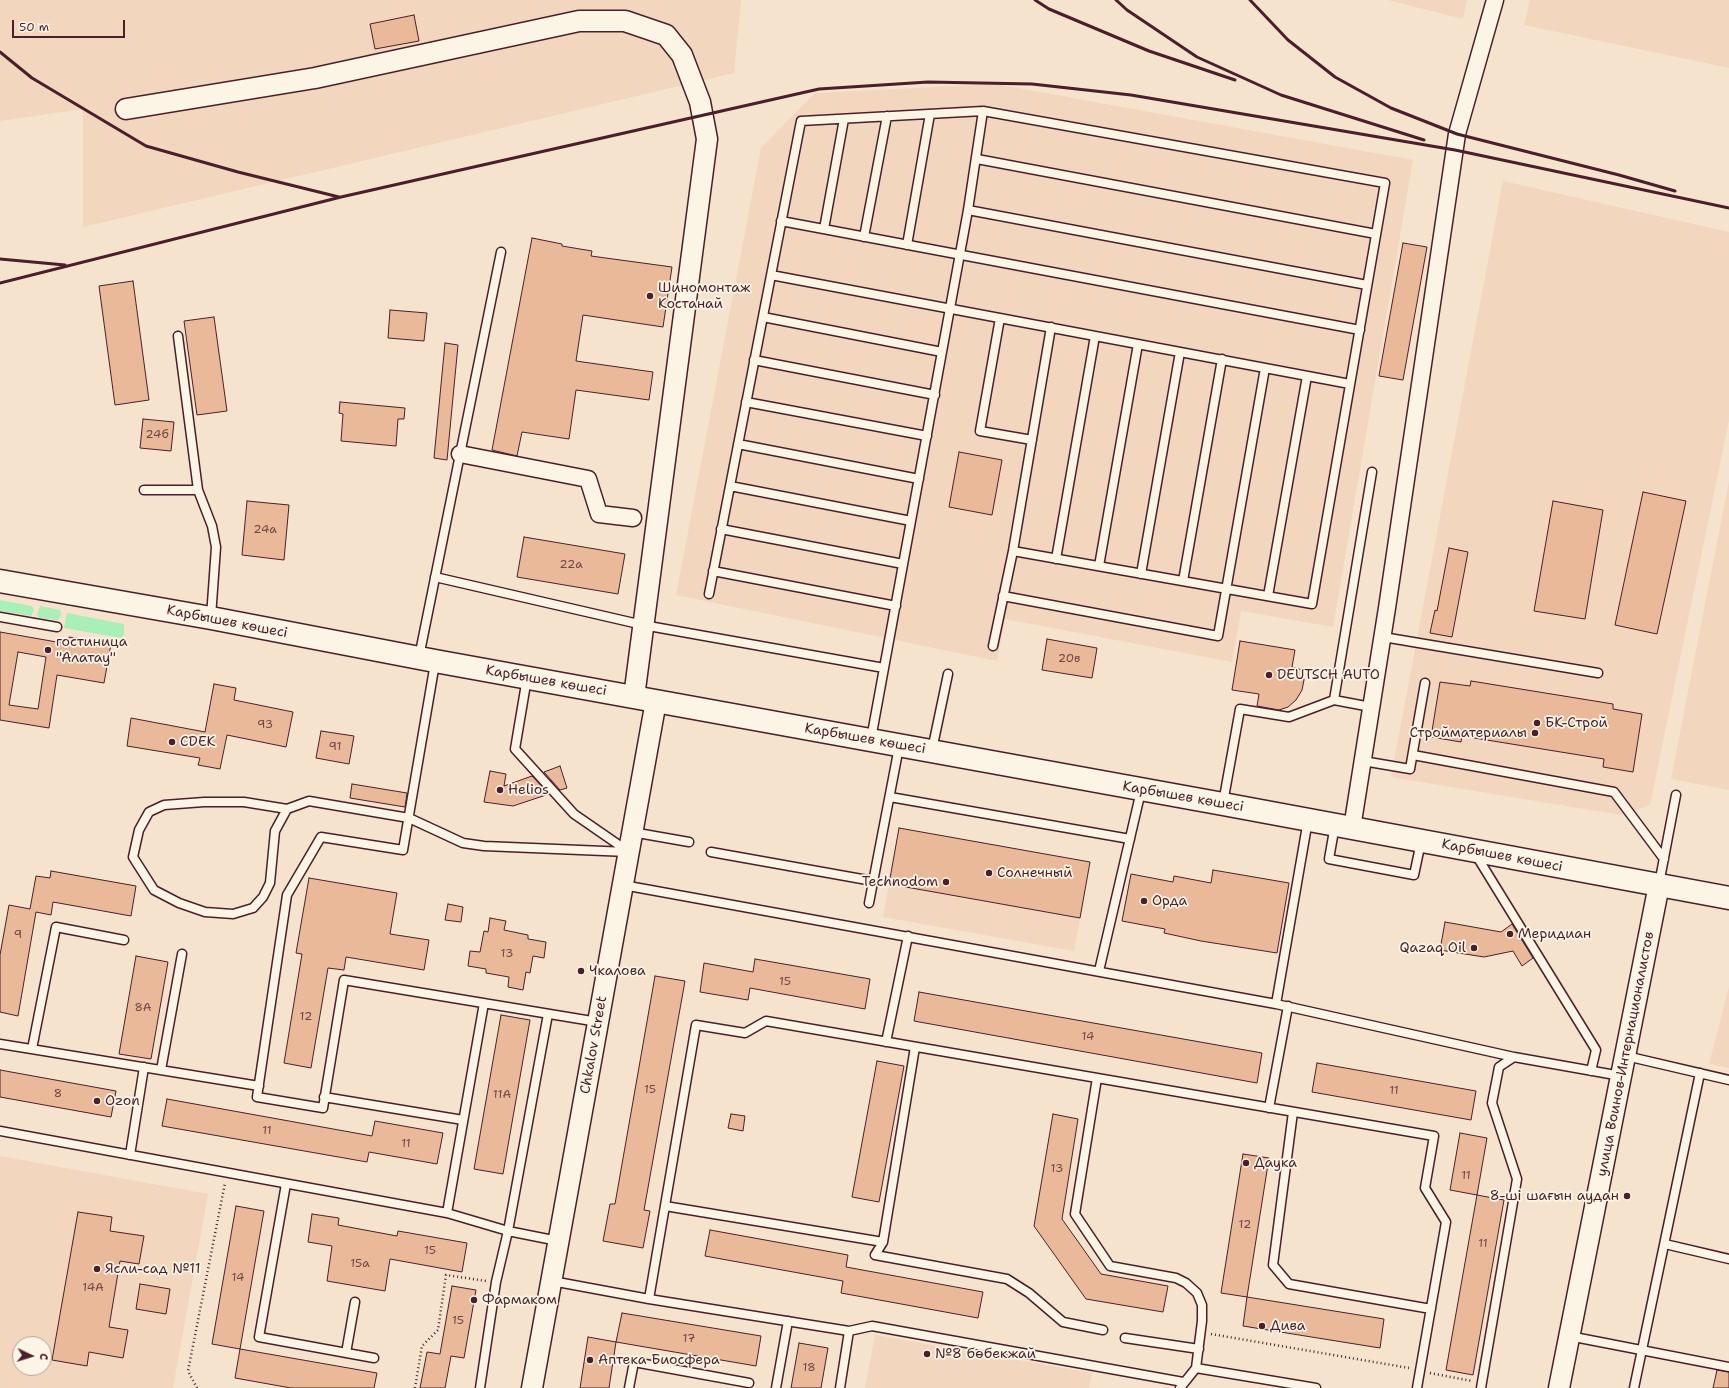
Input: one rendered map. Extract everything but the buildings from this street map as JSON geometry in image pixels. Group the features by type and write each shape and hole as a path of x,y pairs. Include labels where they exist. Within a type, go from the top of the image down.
{"main road":[{"name":"Карбышев көшесі","path":"0,582 211,618 427,660 1142,789 1729,898"}],"street":[{"path":"1344,826 1363,761 1383,637 1457,134 1495,0"},
{"path":"126,109 315,78 579,21 625,21 666,35 682,55 700,102 707,139 634,697"},
{"path":"460,454 588,479 599,514 633,518"},
{"name":"Chkalov Street","path":"532,1388 656,701"},
{"name":"улица Воинов-Интернационалистов","path":"1559,1388 1659,885"}],"lane":[{"path":"871,740 935,395 977,159 984,111"},
{"path":"709,594 801,121 984,111 1385,183 1312,604 1013,551"},
{"path":"907,245 930,114"},
{"path":"864,237 887,116"},
{"path":"824,229 844,118"},
{"path":"977,159 1376,234"},
{"path":"968,210 1367,286"},
{"path":"781,221 1360,330"},
{"path":"501,252 435,577 427,660 404,850 321,837 286,895 257,1097 323,1108 344,980 598,1022"},
{"path":"771,274 1350,384"},
{"path":"763,317 942,352"},
{"path":"1000,318 980,431 1032,440"},
{"path":"993,646 1013,551 1051,327"},
{"path":"178,336 198,490 212,526 216,547 211,618"},
{"path":"1056,559 1096,336"},
{"path":"1098,566 1138,344"},
{"path":"1141,574 1180,352"},
{"path":"1183,581 1222,359"},
{"path":"754,360 935,395"},
{"path":"1003,596 1218,636 1265,368"},
{"path":"1268,596 1307,376"},
{"path":"746,402 927,436"},
{"path":"738,444 919,479"},
{"path":"1334,700 1372,472"},
{"path":"730,486 911,522"},
{"path":"144,490 198,490"},
{"path":"721,529 903,564"},
{"path":"713,571 896,606"},
{"path":"435,577 643,625 884,668"},
{"path":"0,617 57,627"},
{"path":"1383,637 1598,673"},
{"path":"932,751 948,674"},
{"path":"527,678 515,749 574,814 629,852"},
{"path":"1363,761 1410,769 1425,682"},
{"path":"1223,804 1240,709 1289,717 1334,700 1371,707"},
{"path":"869,903 900,745"},
{"path":"1413,755 1614,792 1664,859"},
{"path":"1098,971 1142,789"},
{"path":"1659,885 1676,795"},
{"path":"890,796 1130,839"},
{"path":"287,809 275,832 270,882 263,897 253,908 233,914 212,913 179,904 154,890 134,857 139,830 149,812 164,805 204,802 244,802 287,809 309,801 409,818 463,842 484,846 629,852"},
{"path":"1276,1004 1308,820"},
{"path":"1344,826 1329,859 1414,875 1421,840"},
{"path":"632,832 689,842"},
{"path":"1474,850 1596,1050 1591,1071"},
{"path":"711,852 873,881"},
{"path":"623,885 1288,1006 1514,1057 1622,1076"},
{"path":"32,1049 56,926 124,940"},
{"path":"886,1042 908,936"},
{"path":"161,1070 182,954"},
{"path":"447,1213 484,1003"},
{"path":"1269,1108 1288,1006"},
{"path":"480,1388 496,1282 508,1231 548,1014"},
{"path":"649,1299 696,1025 745,1033 766,1021 1434,1136 1425,1188 1446,1222 1417,1388"},
{"path":"0,1044 259,1086"},
{"path":"915,1047 883,1242 875,1255 1007,1279 1029,1292 1063,1322 1103,1330"},
{"path":"1626,1056 1729,1080"},
{"path":"1481,1386 1517,1179 1492,1103 1499,1067 1514,1057"},
{"path":"130,1155 144,1067"},
{"path":"1634,1388 1700,1073"},
{"path":"552,1281 649,1299 849,1332 872,1326 1181,1385 1196,1368 1201,1332 1202,1305 1197,1293 1186,1283 1176,1278 1110,1266 1075,1214 1097,1078"},
{"path":"324,1097 463,1120"},
{"path":"1293,1112 1273,1265 1289,1284 1430,1309"},
{"path":"0,1131 447,1213 508,1231 559,1241"},
{"path":"286,1184 259,1337 374,1358"},
{"path":"665,1206 883,1242"},
{"path":"1665,1244 1729,1259"},
{"path":"346,1353 355,1302"},
{"path":"776,1388 788,1321"},
{"path":"840,1388 849,1332"},
{"path":"1570,1336 1729,1367"},
{"path":"1125,1338 1198,1349"},
{"path":"629,1388 634,1362 749,1383"},
{"path":"1196,1368 1316,1388"}],"path":[{"path":"197,1388 188,1371 227,1173"},
{"path":"414,1388 422,1346 438,1330 446,1275 496,1282"},
{"path":"1201,1332 1420,1371 1481,1386"}],"shaded area":[{"path":"0,0 741,0 734,73 83,227 83,109 0,121"},
{"path":"1388,0 1467,0 1463,19"},
{"path":"1530,0 1729,0 1729,68 1524,25"},
{"path":"996,84 1413,160 1333,627 1241,611 1232,662 1005,619 997,661 676,595 761,148 815,93"},
{"path":"1503,181 1729,232 1729,420 1650,805 1621,815 1391,777"},
{"path":"1729,481 1729,790 1671,779"},
{"path":"889,884 1080,918 1074,951 883,917"},
{"path":"1729,987 1729,1068 1709,1064"},
{"name":"Ясли-сад №11","path":"0,1156 208,1194 173,1388 0,1388"},
{"name":"№8 бөбекжай","path":"875,1335 1092,1373 1089,1388 865,1388"}],"green space":[{"path":"0,600 32,606 34,610 31,616 0,611"},
{"path":"40,606 60,610 61,615 58,620 39,618 37,614"},
{"path":"67,613 124,624 124,634 121,638 64,628"}],"railway":[{"path":"1035,0 1049,9 1149,51 1235,80"},
{"path":"1116,0 1127,10 1197,57 1281,95 1424,140"},
{"path":"1250,0 1288,40 1335,77 1391,108 1457,134 1619,175 1675,191"},
{"path":"0,52 32,78 146,146 238,172 339,197"},
{"path":"0,283 341,197 819,89 928,82 1032,84 1131,95 1455,150 1729,208"},
{"path":"0,259 65,265"}],"place":[{"name":"Шиномонтаж Костанай","path":"650,296"},
{"name":"гостиница \"Алатау\"","path":"48,650"},
{"name":"DEUTSCH AUTO","path":"1269,675"},
{"name":"БК-Строй","path":"1537,723"},
{"name":"Стройматериалы","path":"1535,733"},
{"name":"CDEK","path":"172,742"},
{"name":"Helios","path":"500,790"},
{"name":"Солнечный","path":"989,873"},
{"name":"Technodom","path":"946,882"},
{"name":"Орда","path":"1144,901"},
{"name":"Меридиан","path":"1510,934"},
{"name":"Qazaq Oil","path":"1474,948"},
{"name":"Чкалова","path":"581,971"},
{"name":"Ozon","path":"97,1101"},
{"name":"Даука","path":"1246,1163"},
{"name":"8-ші шағын аудан","path":"1627,1196"},
{"name":"Ясли-сад №11","path":"97,1269"},
{"name":"Фармаком","path":"474,1300"},
{"name":"Дива","path":"1262,1326"},
{"name":"№8 бөбекжай","path":"927,1354"},
{"name":"Аптека Биосфера","path":"590,1360"}]}
